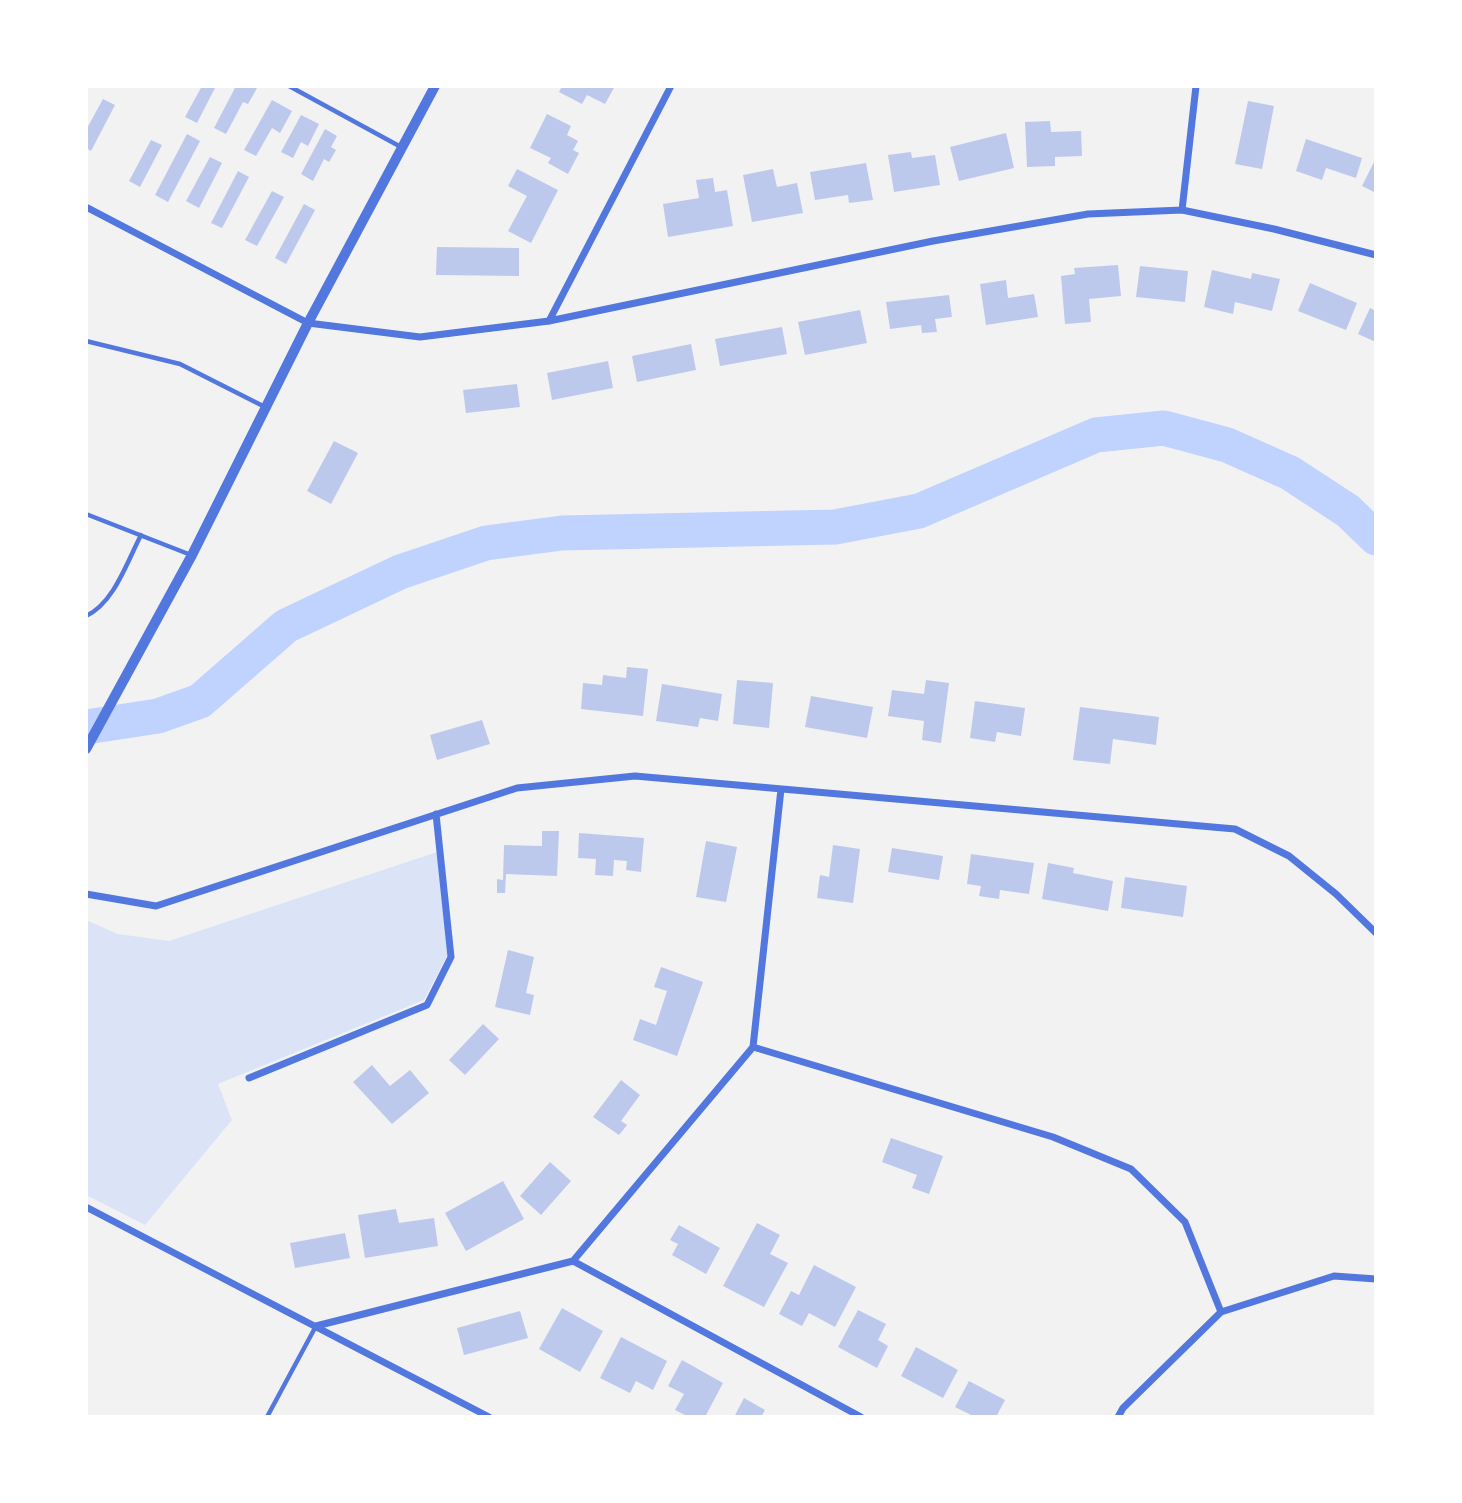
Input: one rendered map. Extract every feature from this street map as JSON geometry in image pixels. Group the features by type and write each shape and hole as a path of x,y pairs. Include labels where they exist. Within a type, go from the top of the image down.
{"street":[{"path":"86,749 192,555 308,323 435,86"},
{"path":"549,321 671,86"},
{"path":"1182,210 1196,86"},
{"path":"86,207 308,323 420,337 549,321 972,234 1088,214 1182,210 1274,229 1376,256"},
{"path":"86,894 156,906 517,788 635,776 1235,829 1289,856 1336,894 1376,933"},
{"path":"316,1326 573,1261 753,1047 781,789"},
{"path":"249,1078 427,1005 451,957 436,814"},
{"path":"753,1047 1053,1136 1131,1169 1185,1223 1221,1312"},
{"path":"86,1208 489,1417"},
{"path":"573,1261 861,1417"},
{"path":"1118,1417 1123,1408 1221,1312 1334,1276 1376,1279"}],"lane":[{"path":"289,86 402,148"},
{"path":"86,341 180,364 266,407"},
{"path":"86,514 192,555"},
{"path":"86,616 98,610 109,597 141,535"},
{"path":"267,1417 316,1326"}],"shaded area":[{"path":"437,852 448,954 424,1000 218,1084 232,1120 145,1225 86,1195 86,920 118,934 169,941"}],"building":[{"path":"202,86 216,86 197,123 185,117"},
{"path":"236,86 257,88 248,104 243,102 226,134 214,128"},
{"path":"562,86 615,86 605,104 587,95 582,104 559,92"},
{"path":"103,99 115,105 91,151 86,148 86,130"},
{"path":"272,100 292,111 280,133 272,128 256,156 244,150"},
{"path":"1248,101 1274,106 1262,169 1235,164"},
{"path":"547,114 571,126 567,135 578,141 573,150 579,153 568,174 548,163 551,158 530,148"},
{"path":"301,115 319,124 308,146 301,142 293,158 281,152"},
{"path":"1050,121 1051,132 1081,131 1082,156 1055,157 1055,166 1027,167 1025,122"},
{"path":"325,129 337,136 331,147 336,150 329,162 324,159 313,181 301,174"},
{"path":"1006,133 1014,168 959,181 950,147"},
{"path":"187,134 200,141 168,202 155,195"},
{"path":"1306,139 1362,158 1356,178 1326,168 1322,180 1296,171"},
{"path":"151,140 162,145 140,187 129,181"},
{"path":"911,152 912,158 935,155 940,185 894,192 888,155"},
{"path":"210,157 222,163 199,208 186,201"},
{"path":"1376,158 1376,193 1362,186"},
{"path":"866,163 873,200 849,203 848,195 815,200 810,172"},
{"path":"517,169 558,190 531,243 508,231 527,196 508,186"},
{"path":"773,169 777,187 797,183 803,213 752,222 743,175"},
{"path":"238,171 249,177 222,228 211,223"},
{"path":"713,178 715,192 727,190 733,226 668,237 663,204 699,198 696,180"},
{"path":"272,191 284,197 257,246 245,240"},
{"path":"304,204 315,210 286,264 275,258"},
{"path":"437,247 519,248 519,276 436,275"},
{"path":"1118,265 1121,296 1089,299 1091,322 1065,324 1061,276 1075,274 1074,268"},
{"path":"1140,266 1188,271 1185,302 1136,297"},
{"path":"1212,270 1251,279 1252,273 1280,279 1272,311 1235,302 1233,314 1204,307"},
{"path":"1006,280 1008,298 1034,294 1038,317 986,325 980,284"},
{"path":"1310,283 1357,303 1346,330 1298,311"},
{"path":"949,295 952,317 935,319 937,332 922,333 921,325 890,329 886,302"},
{"path":"1370,308 1376,311 1376,342 1358,334"},
{"path":"860,310 867,343 805,355 798,322"},
{"path":"782,327 787,354 720,366 715,339"},
{"path":"691,344 696,370 637,382 632,356"},
{"path":"608,361 613,388 552,400 547,373"},
{"path":"517,384 520,407 466,413 463,390"},
{"path":"334,441 358,453 331,504 307,491"},
{"path":"627,667 648,669 643,716 581,709 583,683 602,685 603,675 626,678"},
{"path":"737,680 773,683 769,728 733,724"},
{"path":"926,680 949,683 941,743 922,740 924,721 888,716 892,690 924,694"},
{"path":"662,684 722,694 718,721 700,718 698,727 656,721"},
{"path":"811,696 873,707 867,738 805,727"},
{"path":"975,701 1025,708 1021,736 997,732 995,742 970,738"},
{"path":"1080,707 1159,717 1156,745 1113,739 1110,764 1073,760"},
{"path":"482,720 490,744 437,760 430,735"},
{"path":"542,831 559,831 557,876 506,874 505,893 497,893 497,879 503,880 504,845 542,846"},
{"path":"579,833 644,838 641,872 626,870 627,861 614,860 613,876 595,875 596,859 578,858"},
{"path":"706,841 737,847 726,902 696,897"},
{"path":"833,845 860,849 853,903 817,898 820,875 829,877"},
{"path":"892,848 943,856 939,880 888,872"},
{"path":"971,854 1034,863 1029,894 1000,890 999,899 979,896 981,886 967,884"},
{"path":"1048,863 1074,868 1073,873 1113,881 1108,911 1042,899"},
{"path":"1125,877 1187,886 1183,917 1121,908"},
{"path":"508,950 534,957 526,993 534,995 530,1015 495,1007"},
{"path":"661,967 703,982 677,1056 633,1040 640,1019 656,1025 667,991 654,987"},
{"path":"483,1024 499,1039 465,1075 449,1060"},
{"path":"372,1065 390,1086 410,1070 429,1093 392,1124 353,1082"},
{"path":"621,1080 640,1095 621,1121 627,1125 619,1135 593,1117"},
{"path":"891,1138 943,1156 929,1194 912,1188 917,1175 882,1162"},
{"path":"550,1162 571,1181 541,1215 520,1196"},
{"path":"503,1181 524,1219 466,1251 445,1213"},
{"path":"396,1209 399,1223 434,1218 438,1246 365,1258 358,1215"},
{"path":"757,1223 780,1235 770,1254 788,1263 764,1307 723,1286"},
{"path":"679,1225 720,1248 706,1274 672,1255 678,1244 670,1240"},
{"path":"345,1233 350,1258 295,1268 290,1243"},
{"path":"814,1265 856,1287 835,1327 809,1313 802,1326 779,1314 791,1291 799,1295"},
{"path":"562,1308 603,1331 580,1372 539,1349"},
{"path":"858,1310 886,1324 878,1340 888,1346 877,1368 838,1347"},
{"path":"520,1311 528,1338 464,1355 457,1328"},
{"path":"621,1337 667,1361 653,1390 636,1381 630,1393 600,1378"},
{"path":"916,1347 958,1370 943,1398 901,1376"},
{"path":"682,1360 723,1383 705,1417 689,1417 675,1410 684,1394 668,1386"},
{"path":"969,1381 1005,1400 996,1417 975,1417 955,1407"},
{"path":"744,1398 765,1410 761,1417 734,1417"}],"waterway":[{"path":"86,727 158,716 200,701 286,626 400,572 486,543 562,533 835,527 919,511 1096,435 1164,428 1227,445 1290,473 1348,511 1376,538"}]}
